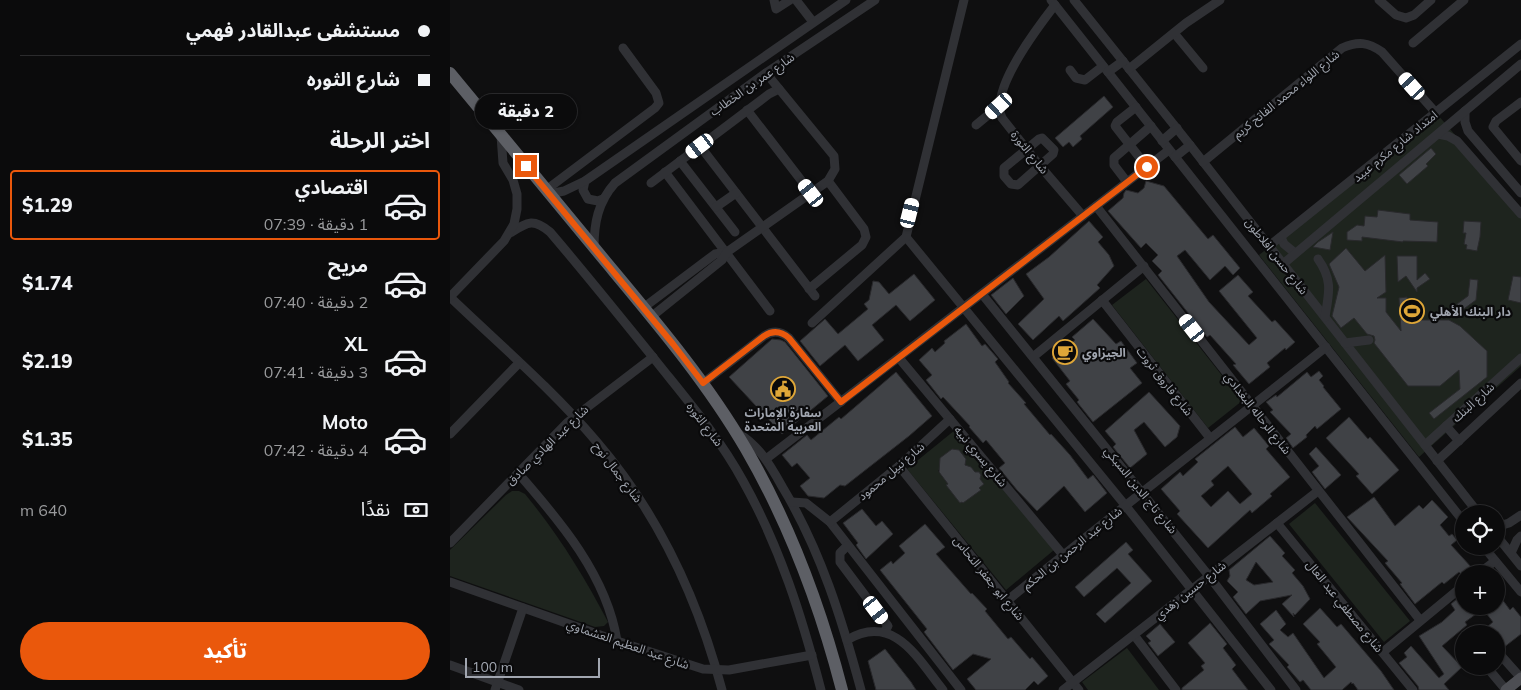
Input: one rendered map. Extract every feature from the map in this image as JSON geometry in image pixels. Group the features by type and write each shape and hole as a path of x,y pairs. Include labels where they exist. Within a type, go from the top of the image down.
{"highway":[{"name":"شارع الثوره","path":"450,73 647,312 703,383 735,431 765,484 797,552 820,613 842,690"}],"main road":[{"path":"1506,690 1521,678"}],"street":[{"path":"774,0 776,9 779,9 790,0"},
{"path":"796,0 813,22"},
{"name":"شارع عمر بن الخطاب","path":"548,192 564,191 585,181 846,0"},
{"name":"شارع عمر بن الخطاب","path":"594,248 596,217 603,199 608,190 622,176 766,73 875,0"},
{"path":"812,323 906,237 964,0"},
{"name":"شارع حسن افلاطون","path":"1074,0 1204,162 1472,505"},
{"path":"1129,69 1209,2 1220,0"},
{"path":"1379,0 1396,15 1406,18 1431,0"},
{"path":"1414,43 1464,0"},
{"path":"976,125 999,106 1002,93 1018,58 1053,2"},
{"name":"شارع حسن افلاطون","path":"1053,2 1455,511"},
{"path":"1174,33 1203,68"},
{"name":"شارع اللواء محمد الفاتح كريم","path":"1204,162 1342,48 1352,44 1363,43 1373,46 1382,52 1436,113"},
{"name":"امتداد شارع مكرم عبيد","path":"1269,246 1521,44"},
{"path":"548,192 659,103 656,93 623,48"},
{"path":"1070,70 1076,78 1085,80 1123,61"},
{"name":"امتداد شارع مكرم عبيد","path":"1283,264 1521,64"},
{"path":"647,312 722,260 727,252 828,181 835,170 834,156 766,73"},
{"path":"651,183 747,110 779,89"},
{"path":"1521,102 1496,121 1493,127 1521,161"},
{"name":"شارع الثورة","path":"999,106 1002,118 1040,166 1084,216"},
{"path":"1136,107 1116,123 1116,128 1147,167"},
{"path":"747,110 811,193"},
{"path":"1465,111 1465,122 1468,131 1521,194"},
{"path":"1127,182 1114,165 1113,160 1115,156 1150,126"},
{"path":"1162,141 1177,128"},
{"path":"1438,134 1448,136 1457,141 1521,214"},
{"path":"450,297 504,241 510,233 517,214 514,184 503,163 501,136"},
{"path":"1042,138 1054,150 1052,155 1040,166 1016,185 1011,184 1004,176 1004,168 1042,138"},
{"path":"766,459 1147,167 1190,145"},
{"path":"700,146 812,293 859,248 866,237 864,229 828,181"},
{"path":"680,161 735,232"},
{"path":"665,172 770,311"},
{"path":"585,181 583,186 585,195 593,201 603,199"},
{"path":"716,207 736,193"},
{"name":"شارع الرحاله البغدادي","path":"1096,206 1420,620"},
{"name":"شارع الثوره","path":"510,233 532,222 540,224 550,232 653,357 723,448 747,488 784,567 796,600 821,690"},
{"name":"شارع تاج الدين السبكي","path":"906,237 1125,505 1271,690"},
{"path":"1281,237 1284,244 1295,253"},
{"path":"1318,258 1329,278 1325,317"},
{"path":"1033,357 1144,266"},
{"name":"شارع تاج الدين السبكي","path":"982,294 1209,576 1296,690"},
{"name":"شارع جمال نوح","path":"450,297 574,417 618,469 657,527 688,588 701,620 722,690"},
{"name":"شارع فاروق ثروت","path":"1102,300 1210,438"},
{"path":"703,383 764,336 769,333 780,332 789,338 841,402"},
{"path":"1345,343 1369,340"},
{"name":"شارع عبد الرحمن بن الحكم","path":"1008,600 1326,347"},
{"name":"شارع عبد الهادي صادق","path":"450,543 574,417 653,357"},
{"name":"شارع يسري نبيه","path":"899,358 1063,555"},
{"name":"شارع البنك","path":"1425,445 1521,358"},
{"path":"450,434 519,363"},
{"name":"شارع البنك","path":"1437,461 1521,383"},
{"name":"شارع نبيل محمود","path":"830,522 899,466 950,419"},
{"path":"1446,426 1459,441"},
{"name":"شارع الثوره","path":"735,431 749,440 766,459 792,502 821,565 848,640 861,690"},
{"name":"شارع ابو جعفر النحاس","path":"899,466 1078,690"},
{"path":"518,473 560,524 595,576 610,607 617,641"},
{"name":"شارع حسين زهدي","path":"1063,690 1318,491"},
{"path":"792,502 806,503 830,522 961,690"},
{"path":"1505,524 1520,518"},
{"name":"شارع مصطفي عبد العال","path":"1277,523 1413,690"},
{"path":"1511,553 1521,536"},
{"path":"847,546 840,553 840,562 888,626 884,632"},
{"path":"1505,546 1521,566"},
{"path":"1490,555 1521,592"},
{"path":"1490,565 1495,561"},
{"name":"شارع عبد العظيم العشماوي","path":"450,582 690,666 729,670 812,654"},
{"path":"1382,652 1455,592"},
{"path":"496,686 523,608"},
{"path":"848,640 865,632 884,632 896,637 906,645 943,690"},
{"path":"1134,635 1176,690"},
{"path":"450,665 496,686 519,690"},
{"path":"1505,670 1521,678"},
{"path":"1499,675 1506,690"}],"shaded area":[{"name":"دار البنك الأهلي","path":"1438,115 1521,212 1521,366 1419,457 1259,255"},
{"path":"1146,279 1242,401 1208,428 1112,305"},
{"path":"955,430 1054,550 1006,590 907,469","holes":["952,449 959,450 966,459 965,465 971,467 975,472 979,472 980,479 984,484 979,488 980,490 963,503 938,471"]},
{"path":"512,491 519,491 525,494 559,540 590,588 608,622 604,626 595,627 450,576 450,550"},
{"path":"1315,503 1410,621 1384,642 1289,524"},
{"path":"1127,648 1159,690 1088,690 1082,682"}],"building":[{"path":"1104,96 1113,107 1080,136 1082,139 1073,147 1069,142 1063,147 1055,138"},
{"path":"1431,148 1436,154 1426,164 1428,166 1407,184 1399,175"},
{"path":"1146,181 1164,186 1208,239 1213,235 1240,268 1233,275 1225,266 1210,280 1185,250 1177,256 1209,302 1249,345 1257,338 1219,291 1238,275 1253,292 1248,296 1272,322 1275,320 1295,342 1267,363 1270,367 1249,384 1233,365 1236,364 1210,335 1207,337 1158,275 1162,271 1152,261 1158,255 1146,243 1141,248 1108,211 1123,198 1126,190 1138,193 1144,188"},
{"path":"1378,210 1410,214 1410,220 1438,222 1437,242 1403,242 1362,237 1362,241 1347,240 1347,232 1357,225 1364,226 1365,216 1377,217"},
{"path":"1089,221 1103,237 1098,242 1109,255 1114,266 1097,285 1100,288 1063,321 1059,316 1033,340 1018,324 1044,299 1026,274 1049,257"},
{"path":"1464,221 1481,222 1477,251 1466,249 1467,245 1464,244 1466,233 1463,233"},
{"path":"1333,232 1330,250 1313,247 1318,242"},
{"path":"1346,248 1365,271 1385,255 1386,292 1377,298 1386,298 1386,312 1401,331 1399,298 1407,297 1409,320 1449,320 1460,326 1487,351 1487,377 1434,419 1429,413 1460,389 1459,370 1440,386 1408,386 1374,343 1374,336 1367,334 1354,318 1341,328 1332,316 1339,287 1329,264"},
{"path":"1397,256 1417,256 1417,280 1425,273 1430,279 1417,288 1417,292 1406,276 1398,282"},
{"path":"914,274 935,300 910,321 896,305 872,325 884,340 858,361 845,345 820,366 800,341 825,319 838,334 868,309 864,304 869,300 873,281 879,282 889,294"},
{"path":"1513,276 1521,277 1521,303 1508,300"},
{"path":"1013,278 1024,296 1006,314 991,295"},
{"path":"1470,279 1478,280 1476,300 1461,311 1457,304 1468,296"},
{"path":"1093,319 1116,344 1121,341 1137,363 1130,368 1142,383 1093,422 1066,384 1070,381 1052,358 1075,340 1072,337"},
{"path":"966,324 982,346 985,344 998,359 995,362 1008,383 1026,403 1024,404 1070,455 1088,479 1093,475 1107,493 1085,512 1064,486 1037,511 999,468 1005,463 986,440 983,443 970,426 943,397 941,399 926,380 932,375 919,360 932,348 935,352 945,343 944,341"},
{"path":"772,339 785,342 828,396 782,434 729,377"},
{"path":"1319,371 1323,376 1319,380 1323,387 1341,409 1317,429 1315,426 1306,435 1307,437 1293,448 1286,438 1291,434 1270,412 1273,410 1266,402 1276,395 1277,397 1307,372 1311,377"},
{"path":"896,372 932,416 845,486 840,485 824,498 808,496 800,486 810,478 797,463 792,467 782,455 807,435 811,440 839,417 841,419"},
{"path":"1149,392 1180,426 1177,437 1165,447 1144,422 1134,430 1147,454 1130,468 1113,447 1116,444 1105,431"},
{"path":"1349,417 1368,439 1370,437 1399,470 1372,494 1356,476 1359,474 1326,438"},
{"path":"1235,427 1243,437 1254,428 1269,446 1266,449 1290,477 1270,494 1272,496 1252,513 1250,510 1208,548 1177,514 1180,511 1161,489 1180,472 1183,476 1198,462 1195,459","holes":["1228,466 1252,494 1240,504 1228,491 1211,507 1201,496 1214,485 1211,481"]},
{"path":"1316,447 1341,475 1325,489 1312,472 1319,466 1309,454"},
{"path":"952,449 959,450 966,459 965,465 971,467 975,472 979,472 981,475 980,479 984,484 979,488 981,490 963,503 960,503 946,485 948,484 939,472 940,458"},
{"path":"1374,497 1395,526 1419,505 1423,509 1432,500 1448,517 1440,525 1449,536 1452,534 1455,538 1455,542 1451,545 1455,549 1455,555 1460,555 1469,565 1455,565 1455,575 1444,584 1442,582 1415,604 1400,584 1402,583 1385,563 1388,561 1347,517"},
{"path":"862,509 876,526 882,521 893,534 866,559 856,545 858,543 843,523"},
{"path":"925,524 945,547 936,554 971,594 987,609 985,611 1008,639 1011,637 1048,676 1038,685 1034,681 1025,690 976,690 967,679 991,659 973,654 953,670 924,632 927,629 880,570 891,561 893,564 905,553 899,546"},
{"path":"1270,536 1285,553 1282,556 1295,570 1292,573 1303,586 1310,599 1295,615 1293,613 1294,617 1282,604 1292,595 1260,601 1246,614 1233,597 1238,592 1227,581 1230,576 1229,570","holes":["1256,562 1273,582 1254,585 1246,580"]},
{"path":"1126,542 1133,550 1128,554 1152,581 1105,623 1096,614 1131,583 1117,568 1084,597 1075,587"},
{"path":"1455,601 1455,610 1451,604"},
{"path":"1505,603 1510,610 1513,607 1521,617 1521,634 1505,646 1505,625 1489,625 1493,622 1488,615 1505,615"},
{"path":"1320,608 1337,627 1341,624 1381,671 1394,690 1358,690 1351,682 1342,690 1311,690 1303,680 1300,682 1287,667 1289,665 1269,644 1274,640 1260,624 1276,610 1286,624 1280,630 1288,637 1293,633 1324,678 1336,667 1317,644 1320,642 1303,624"},
{"path":"1455,610 1455,615 1475,615 1465,622 1467,625 1455,625 1455,635 1442,646 1455,660 1455,674 1444,684 1449,690 1419,690 1418,686 1399,663 1407,657 1404,653 1411,646 1439,678 1444,674 1419,636 1442,622"},
{"path":"1210,623 1227,644 1223,648 1236,665 1232,669 1248,690 1182,690 1204,670 1201,666 1205,663 1188,643"},
{"path":"1160,624 1175,642 1158,656 1148,643 1151,641 1146,636"},
{"path":"885,649 916,690 876,690 868,661"}],"place":[{"name":"دار البنك الأهلي","path":"1412,311"},
{"name":"الجيزاوي","path":"1065,352"},
{"name":"سفارة الإمارات العربية المتحدة","path":"783,389"}],"route":[{"path":"526,166 703,383 764,336 769,333 780,332 789,338 841,402 1147,167"}]}
